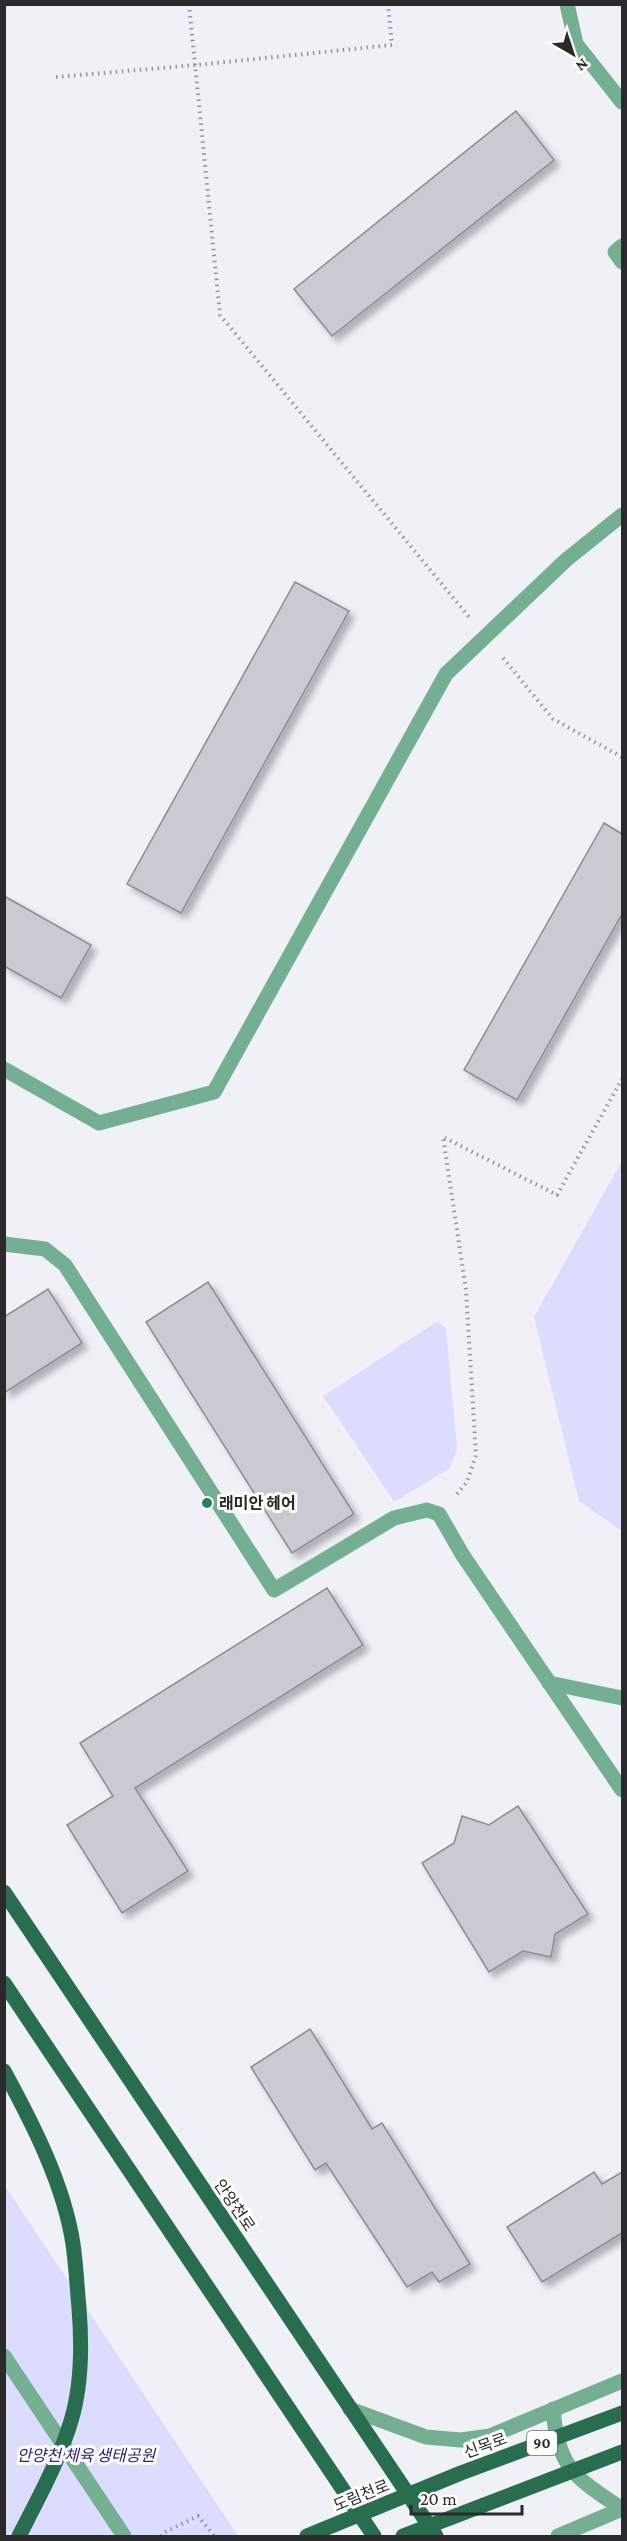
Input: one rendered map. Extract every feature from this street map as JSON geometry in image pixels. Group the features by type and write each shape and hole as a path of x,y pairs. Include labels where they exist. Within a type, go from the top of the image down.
{"main road":[{"name":"안양천로","path":"4,1892 436,2536"},
{"path":"4,1983 374,2536"},
{"path":"4,2072 33,2126 65,2209 73,2244 81,2334 79,2382 72,2419 56,2462 19,2536"},
{"name":"신목로","path":"461,2473 622,2413"},
{"name":"90","path":"403,2536 622,2452"},
{"name":"도림천로","path":"307,2536 461,2473"}],"street":[{"path":"567,4 576,44 622,102"},
{"path":"622,246 615,252 622,262"},
{"path":"4,1069 99,1123 214,1092 446,674 566,560 622,514"},
{"path":"4,1244 45,1249 65,1265 274,1590 394,1518 427,1510 439,1514 462,1554 622,1790"},
{"path":"549,1683 622,1698"},
{"path":"4,2356 124,2536"},
{"path":"350,2409 426,2437 461,2440 490,2436 622,2381"},
{"path":"553,2409 561,2453 575,2475 622,2509"},
{"path":"558,2536 622,2509"}],"path":[{"path":"189,4 220,315 553,718 622,757"},
{"path":"56,77 196,66 392,45 388,4"},
{"path":"439,1514 467,1482 476,1455 466,1290 443,1137 557,1195 622,1079"},
{"path":"161,2536 162,2533 198,2516 214,2536"}],"green space":[{"path":"622,1161 622,1531 579,1501 534,1317"},
{"path":"438,1321 446,1329 457,1449 450,1468 394,1502 323,1396"},
{"name":"안양천 체육 생태공원","path":"5,2186 238,2536 5,2536"}],"building":[{"path":"516,111 554,160 332,336 294,289"},
{"path":"295,582 349,611 181,913 127,884"},
{"path":"604,823 622,834 622,914 517,1100 464,1070"},
{"path":"4,896 91,945 61,998 4,966"},
{"path":"208,1282 354,1514 292,1553 146,1322"},
{"path":"48,1289 82,1343 4,1393 4,1317"},
{"path":"327,1588 363,1645 135,1788 188,1871 122,1913 67,1825 113,1796 80,1743"},
{"path":"518,1806 588,1914 555,1934 551,1957 523,1951 489,1972 422,1863 454,1843 462,1816 489,1825"},
{"path":"310,2029 372,2129 382,2123 470,2264 439,2282 432,2272 407,2287 326,2163 315,2170 251,2067"},
{"path":"594,2172 602,2184 622,2172 622,2233 542,2282 507,2227"}],"place":[{"name":"래미안 헤어","path":"207,1503"}]}
